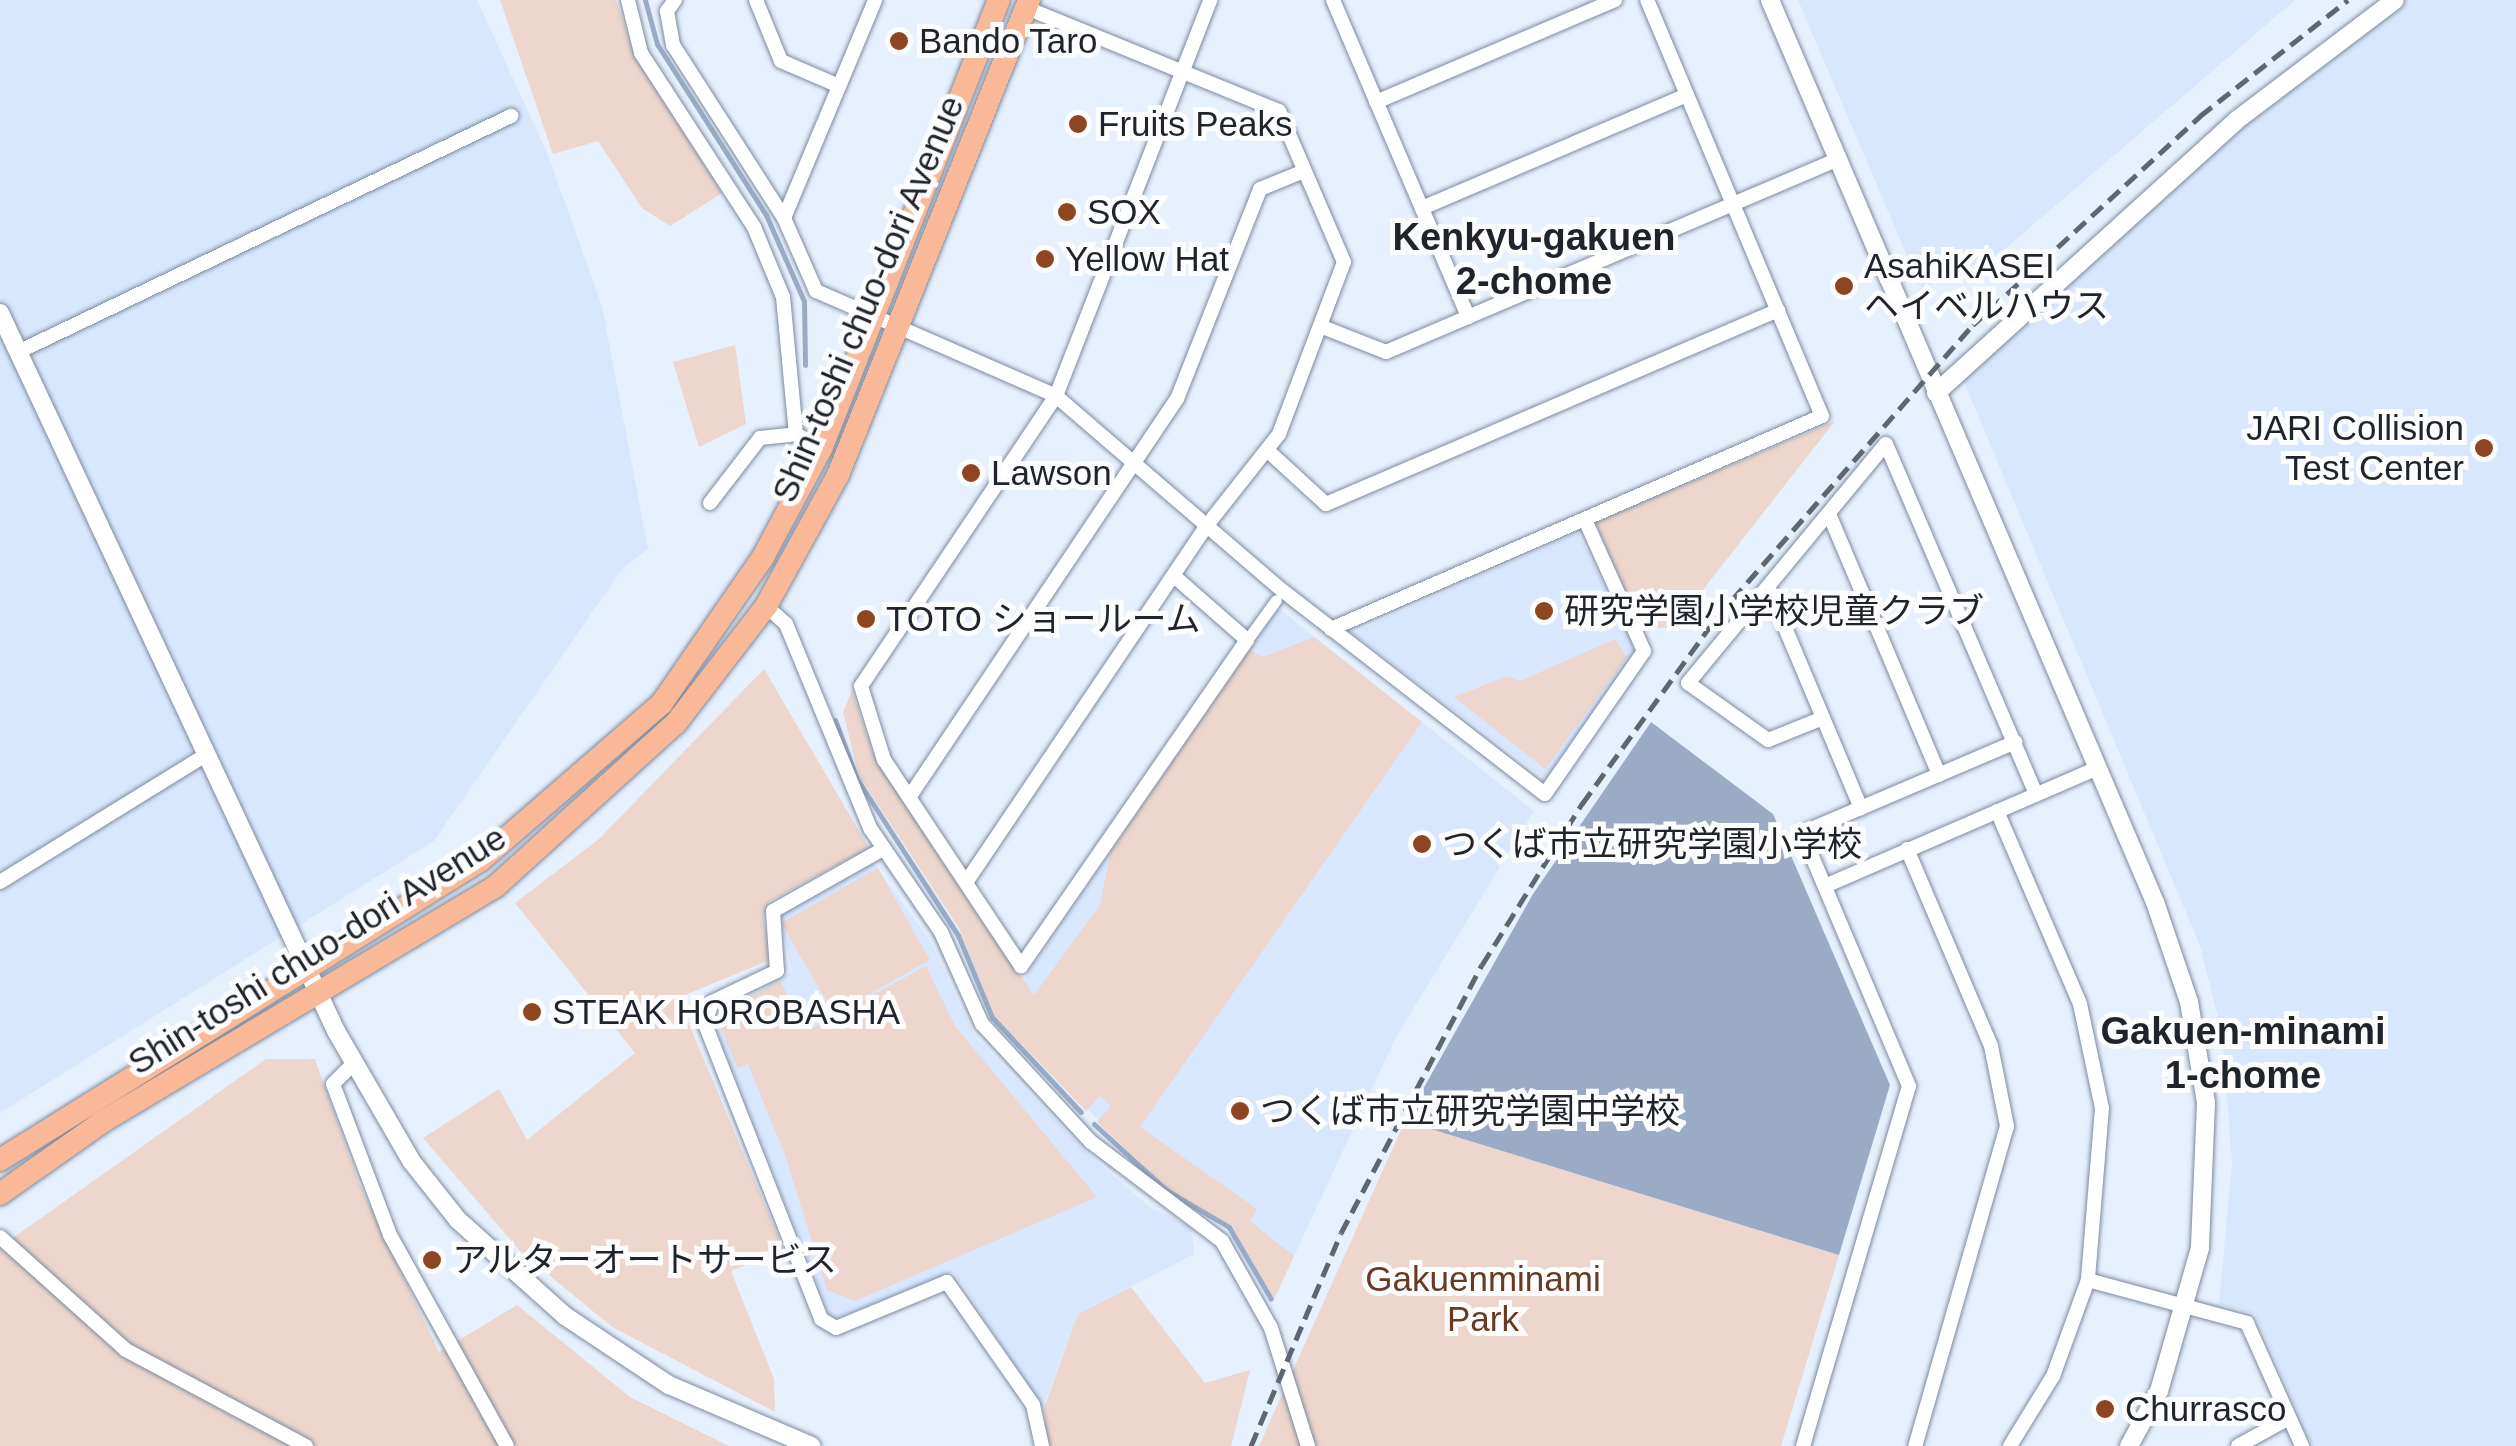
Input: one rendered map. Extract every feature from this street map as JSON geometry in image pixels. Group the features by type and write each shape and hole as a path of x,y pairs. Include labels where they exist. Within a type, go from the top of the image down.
{"main road":[{"name":"Shin-toshi chuo-dori Avenue","path":"0,1160 308,970 542,815 662,703 754,572 821,449 999,0"},
{"name":"Shin-toshi chuo-dori Avenue","path":"0,1194 102,1122 320,997 534,859 676,723 766,606 838,475 902,325 1028,4"}],"street":[{"path":"628,0 641,52 754,227 783,297 796,434"},
{"path":"675,0 667,11 674,45 784,218 816,291 902,325 1056,396 1331,629 1546,794 1644,652 1586,520"},
{"path":"756,0 781,61 839,86"},
{"path":"784,218 874,0"},
{"path":"1210,0 1056,396 861,686 884,760 1021,966 1276,600"},
{"path":"1333,0 1468,316"},
{"path":"1376,102 1615,0"},
{"path":"1331,629 1822,416 1647,0"},
{"path":"1770,0 2098,768 2189,1002 2204,1086 2208,1188 2188,1307 2129,1446"},
{"path":"1936,393 2237,120 2395,0"},
{"path":"968,881 1208,524 1266,450 1344,262 1279,111 1182,74 1028,4"},
{"path":"1422,208 1687,95"},
{"path":"18,352 511,116"},
{"path":"1320,326 1386,352 1838,159"},
{"path":"910,796 1104,514 1132,458 1177,400 1260,189 1304,171"},
{"path":"1266,450 1326,504 1778,310"},
{"path":"0,314 353,1064 458,1220 550,1303 669,1385 811,1446"},
{"path":"710,503 760,438 796,434 821,449"},
{"path":"1822,718 1768,740 1688,684 1886,444 2036,794"},
{"path":"1828,514 1939,774"},
{"path":"1174,576 1248,640"},
{"path":"1768,587 1861,808"},
{"path":"766,606 786,624 883,849 942,932 982,1024 1091,1142 1222,1241 1271,1328 1308,1446"},
{"path":"1803,1446 1908,1086 1802,833 2014,742"},
{"path":"0,882 206,754"},
{"path":"1825,886 2098,768"},
{"path":"1997,811 2091,1042 2102,1186 2088,1280 2053,1376 2010,1446"},
{"path":"883,849 773,911 778,972 712,1002 705,1024 821,1319 836,1328 947,1282 1024,1388 1044,1424 1042,1446"},
{"path":"1907,850 1991,1046 2007,1126 1915,1446"},
{"path":"353,1064 333,1084 390,1235 507,1446"},
{"path":"0,1237 126,1350 306,1446"},
{"path":"2088,1280 2247,1324 2302,1446"},
{"path":"2238,1446 2290,1418"}],"shaded area":[{"path":"0,0 477,0 548,155 602,306 648,549 623,568 434,841 0,1113"},
{"path":"1798,0 2295,0 1999,254 1921,289"},
{"path":"2407,0 2516,0 2516,1446 2312,1446 2255,1314 2219,1304 2232,1163 2222,1033 2200,946 1964,382 2194,166"},
{"path":"1578,532 1636,651 1546,779 1352,633"},
{"path":"1277,607 1534,811 1395,1039 1274,1299 1232,1226 1167,1188 997,1019"},
{"path":"1651,722 1773,814 1890,1085 1839,1255 1405,1121 1533,894"},
{"path":"873,863 930,940 974,1035 1084,1150 1150,1207 1191,1227 1194,1254 1078,1314 1043,1408 954,1272 832,1320 711,1016 792,971 779,913"}],"green space":[{"path":"500,0 616,0 635,56 722,193 670,226 642,208 598,141 553,154"},
{"path":"735,345 746,424 699,447 673,362"},
{"path":"1835,421 1673,628 1641,627 1595,522"},
{"path":"1314,637 1422,722 1140,1127 1257,1209 1250,1221 1294,1256 1274,1299 1232,1226 1167,1188 1097,1122 1111,1106 1100,1096 1086,1111 994,1015 959,928 859,776 843,712 852,691 873,754 1034,995 1100,905 1110,853 1248,650 1263,657"},
{"path":"1615,639 1627,657 1545,769 1454,697 1507,676 1520,681"},
{"path":"764,669 869,848 770,901 763,919 772,959 678,998 784,1250 731,1271 774,1379 775,1412 612,1327 520,1251 423,1138 499,1089 527,1140 635,1053 515,903 599,839"},
{"path":"878,868 930,960 834,1014 781,923"},
{"path":"926,966 955,1026 1097,1197 855,1301 827,1290 785,1155 748,1064 738,1069 716,1015 780,981 807,1031"},
{"path":"266,1059 315,1059 359,1183 439,1352 517,1305 630,1397 729,1446 0,1446 0,1247"},
{"name":"Gakuenminami Park","path":"1405,1121 1839,1255 1781,1446 1259,1446"},
{"path":"1131,1287 1205,1383 1250,1370 1231,1446 1047,1446 1044,1408 1078,1314"}],"waterway":[{"path":"645,0 657,44 766,215 804,301 805,365"},
{"path":"835,720 857,779 958,935 992,1017 1081,1112"},
{"path":"1094,1124 1166,1190 1229,1227 1271,1299"}],"railway":[{"path":"1251,1446 1341,1233 1482,965 1582,804 1717,617 1973,325 2200,116 2348,0"}],"place":[{"name":"Bando Taro","path":"899,41"},
{"name":"Fruits Peaks","path":"1078,124"},
{"name":"SOX","path":"1067,212"},
{"name":"Yellow Hat","path":"1045,259"},
{"name":"AsahiKASEI ヘイベルハウス","path":"1844,286"},
{"name":"JARI Collision Test Center","path":"2484,448"},
{"name":"Lawson","path":"971,473"},
{"name":"研究学園小学校児童クラブ","path":"1544,611"},
{"name":"TOTO ショールーム","path":"866,619"},
{"name":"つくば市立研究学園小学校","path":"1422,844"},
{"name":"STEAK HOROBASHA","path":"532,1012"},
{"name":"つくば市立研究学園中学校","path":"1240,1111"},
{"name":"アルターオートサービス","path":"432,1260"},
{"name":"Churrasco","path":"2105,1409"}],"district":[{"name":"Kenkyu-gakuen 2-chome","path":"1534,260"},
{"name":"Gakuen-minami 1-chome","path":"2243,1054"}]}
